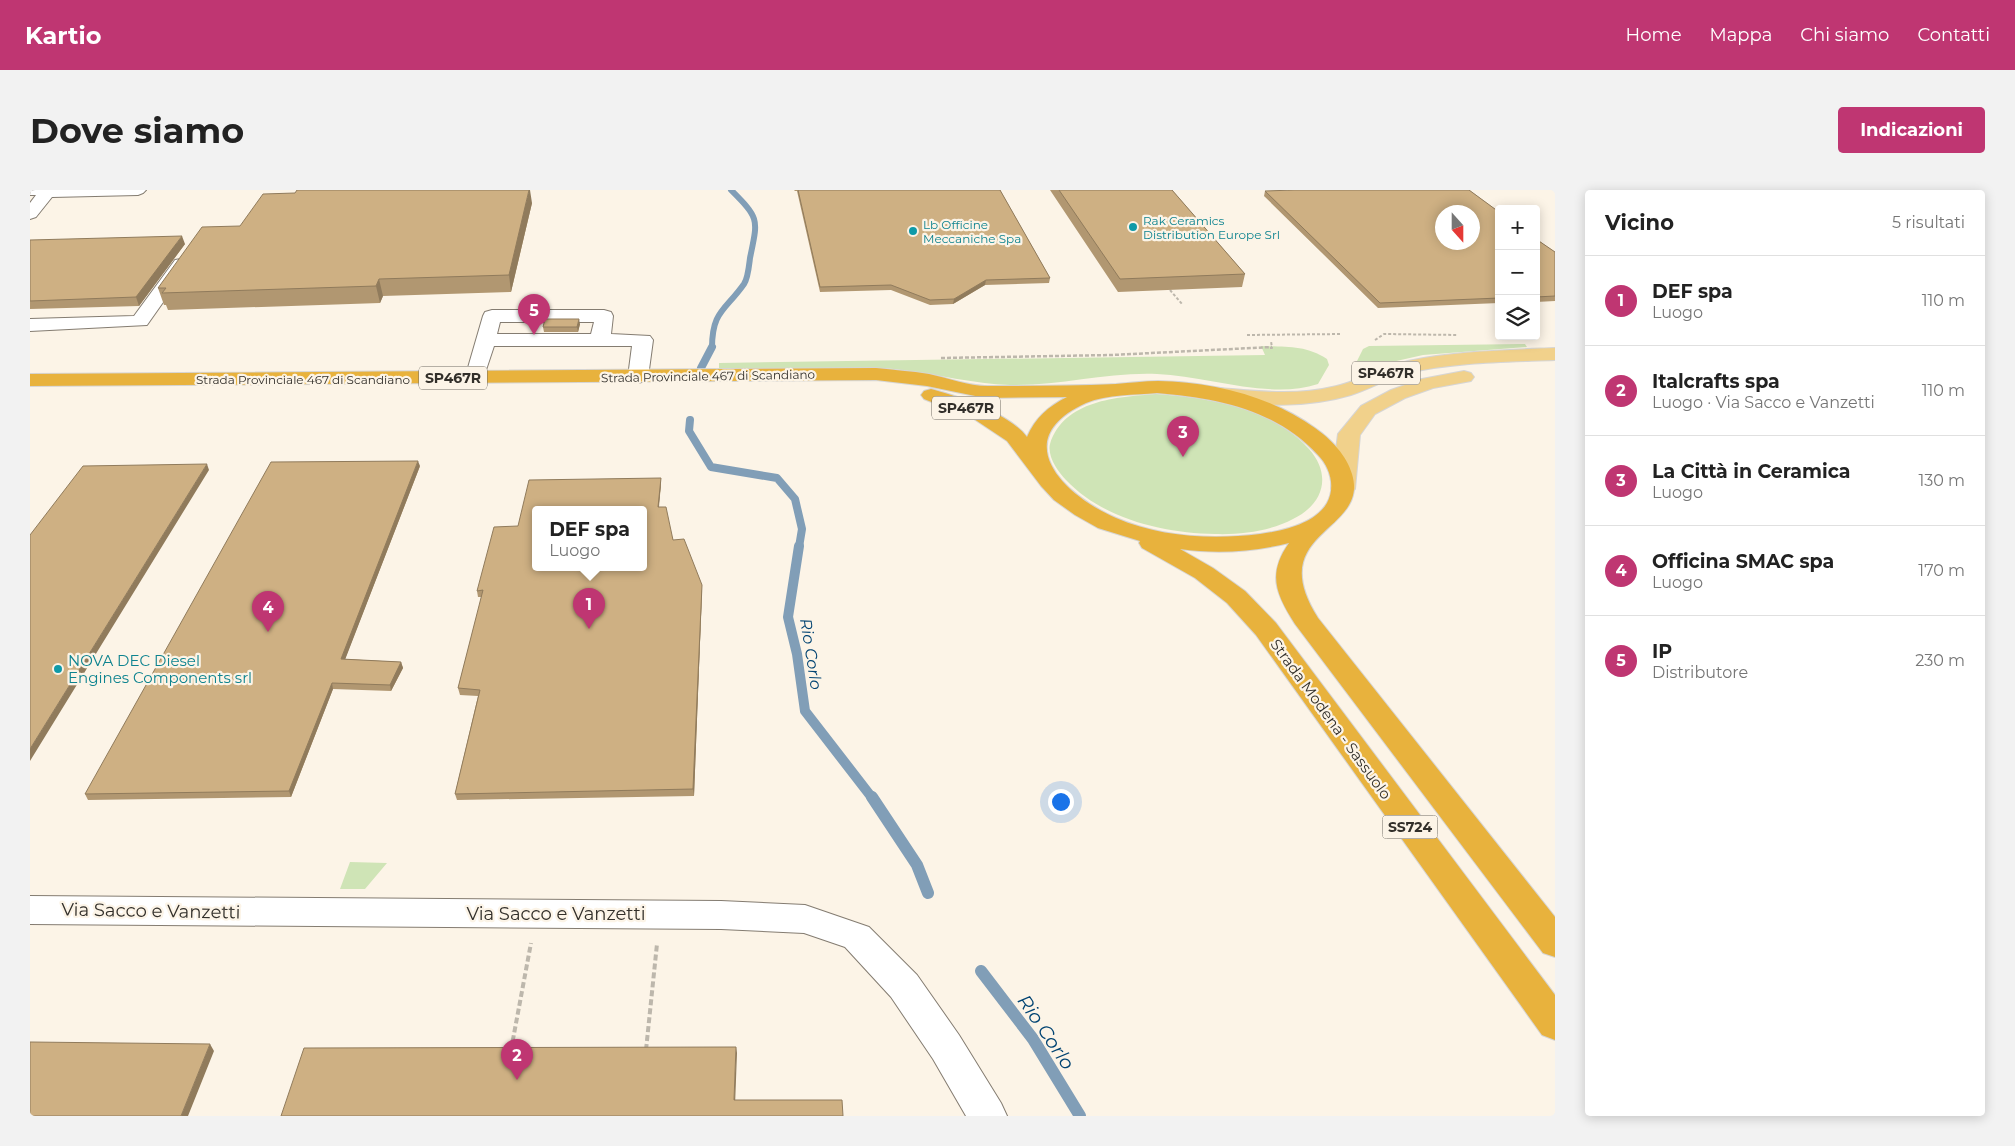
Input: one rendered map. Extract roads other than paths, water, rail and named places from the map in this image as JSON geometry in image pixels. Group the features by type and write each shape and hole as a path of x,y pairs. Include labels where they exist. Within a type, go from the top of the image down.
{"highway":[{"name":"Strada Provinciale 467 di Scandiano","path":"30,380 638,377 871,380"},
{"name":"Strada Provinciale 467 di Scandiano","path":"30,390 871,380"},
{"name":"SP467R","path":"871,380 927,380 984,392 1115,390"},
{"name":"SP467R","path":"871,380 934,395 982,414 1015,436 1042,473"},
{"path":"1157,387 1219,394 1257,405 1284,417 1319,440 1338,464 1343,489 1337,505 1317,524 1290,536 1247,544 1200,544 1171,540 1122,528 1092,515 1062,495 1042,473 1035,453 1036,436 1052,415 1080,399 1115,390 1157,387"},
{"name":"SS724","path":"1317,524 1291,559 1288,581 1293,602 1308,624 1555,943"},
{"name":"Strada Modena - Sassuolo","path":"1122,528 1204,573 1236,597 1266,629 1555,1024"}],"main road":[{"name":"SP467R","path":"1219,394 1276,398 1316,397 1338,392 1383,374 1442,361 1489,356 1555,354"},
{"name":"SP467R","path":"1343,489 1349,434 1368,410 1398,394 1429,383 1477,375 1555,370"}],"street":[{"path":"30,190 47,192 138,190"},
{"path":"30,214 47,192"},
{"path":"30,325 140,321 190,252"},
{"path":"474,378 486,340 601,332 643,340 638,377"},
{"name":"Via Sacco e Vanzetti","path":"30,910 721,915 805,919 857,937 904,986 946,1047 988,1116"}],"waterway":[{"name":"Rio Corlo","path":"712,348 714,326 717,319 746,279 755,227 752,214 731,190"},
{"name":"Rio Corlo","path":"701,368 712,347"},
{"name":"Rio Corlo","path":"690,420 689,431 711,467 777,478 795,499 802,529 799,547"},
{"name":"Rio Corlo","path":"799,546 788,617 797,654 805,711 873,799"},
{"name":"Rio Corlo","path":"872,797 917,865 928,893"},
{"name":"Rio Corlo","path":"981,971 1033,1039 1080,1116"}],"place":[{"name":"Rak Ceramics Distribution Europe Srl","path":"1133,227"},
{"name":"Lb Officine Meccaniche Spa","path":"913,231"},
{"name":"IP","path":"534,335"},
{"name":"La Città in Ceramica","path":"1183,457"},
{"name":"DEF spa","path":"589,629"},
{"name":"Officina SMAC spa","path":"268,632"},
{"name":"NOVA DEC Diesel Engines Components srl","path":"58,669"},
{"name":"Italcrafts spa","path":"517,1080"}]}
